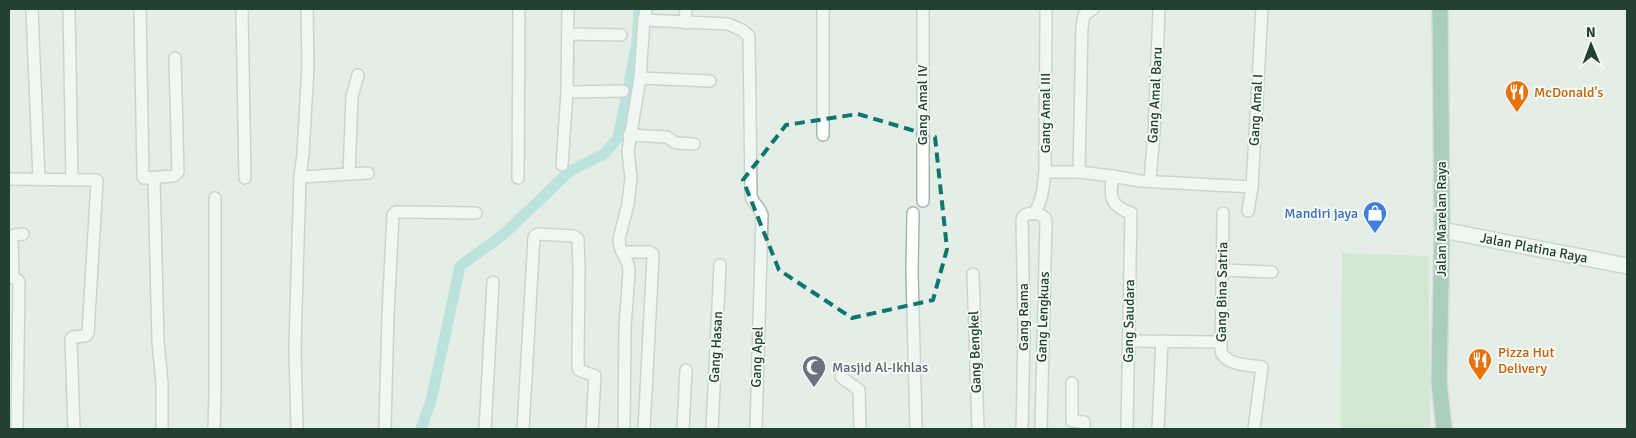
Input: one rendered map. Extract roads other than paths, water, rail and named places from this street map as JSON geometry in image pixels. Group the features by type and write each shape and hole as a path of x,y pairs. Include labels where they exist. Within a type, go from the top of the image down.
{"main road":[{"name":"Jalan Marelan Raya","path":"1440,9 1442,230 1439,382 1444,429"},
{"name":"Jalan Platina Raya","path":"1442,230 1627,266"},
{"path":"1439,382 1439,429"}],"street":[{"path":"32,9 39,179"},
{"path":"68,9 72,180"},
{"path":"140,9 143,177 174,176 178,172 175,58"},
{"path":"242,9 245,178"},
{"path":"297,429 295,350 300,177 308,66 307,9"},
{"path":"518,178 520,9"},
{"path":"562,165 567,92 568,9"},
{"path":"624,429 625,328 629,271 619,239 628,204 631,178 628,151 629,135 640,78 645,14 685,23 686,9"},
{"path":"823,9 823,135"},
{"name":"Gang Amal IV","path":"923,9 923,201"},
{"name":"Gang Amal III","path":"1033,214 1038,209 1045,172 1046,9"},
{"path":"1079,172 1082,27 1083,17 1092,9"},
{"name":"Gang Amal Baru","path":"1150,181 1159,9"},
{"name":"Gang Amal I","path":"1248,211 1252,188 1262,9"},
{"name":"Gang Apel","path":"685,23 728,24 742,30 749,36 751,196 762,215 756,429"},
{"path":"568,34 621,34"},
{"path":"349,174 352,97 358,75"},
{"path":"640,78 710,81"},
{"path":"567,92 623,91"},
{"path":"629,135 668,138 676,143 694,144"},
{"path":"1045,172 1079,172 1140,181 1252,188"},
{"path":"300,177 368,173"},
{"name":"Gang Saudara","path":"1113,176 1111,196 1114,204 1124,211 1131,213 1127,429"},
{"path":"154,178 162,429"},
{"path":"9,179 97,181 88,333 86,336 73,337 72,339 74,429"},
{"path":"214,429 215,198"},
{"path":"385,429 393,215 396,212 476,213"},
{"path":"913,213 912,271 916,429"},
{"name":"Gang Bina Satria","path":"1223,213 1221,352 1226,360 1262,367 1254,429"},
{"name":"Gang Rama","path":"1022,429 1024,331 1022,217 1025,214 1033,214"},
{"name":"Gang Lengkuas","path":"1033,214 1041,214 1046,218 1041,429"},
{"path":"17,429 19,283 18,280 11,278 12,238 15,235 23,234"},
{"path":"523,429 534,237 536,234 574,236 578,239 578,367 579,370 595,376 592,429"},
{"path":"622,252 650,252 653,254 644,429"},
{"name":"Gang Hasan","path":"712,429 720,265"},
{"path":"1222,270 1272,272"},
{"name":"Gang Bengkel","path":"973,274 978,429"},
{"path":"485,429 493,282"},
{"path":"1128,340 1221,342"},
{"path":"1158,429 1162,341"},
{"path":"683,429 686,370"},
{"path":"841,377 858,390 860,429"},
{"path":"1072,383 1072,421 1084,422 1084,429"}],"waterway":[{"path":"421,429 431,401 460,266 504,234 570,171 604,154 618,138 637,43 639,9"}],"place":[{"name":"McDonald's","path":"1517,113"},
{"name":"Mandiri jaya","path":"1375,234"},
{"name":"Pizza Hut Delivery","path":"1480,381"},
{"name":"Masjid Al-Ikhlas","path":"814,388"}]}
